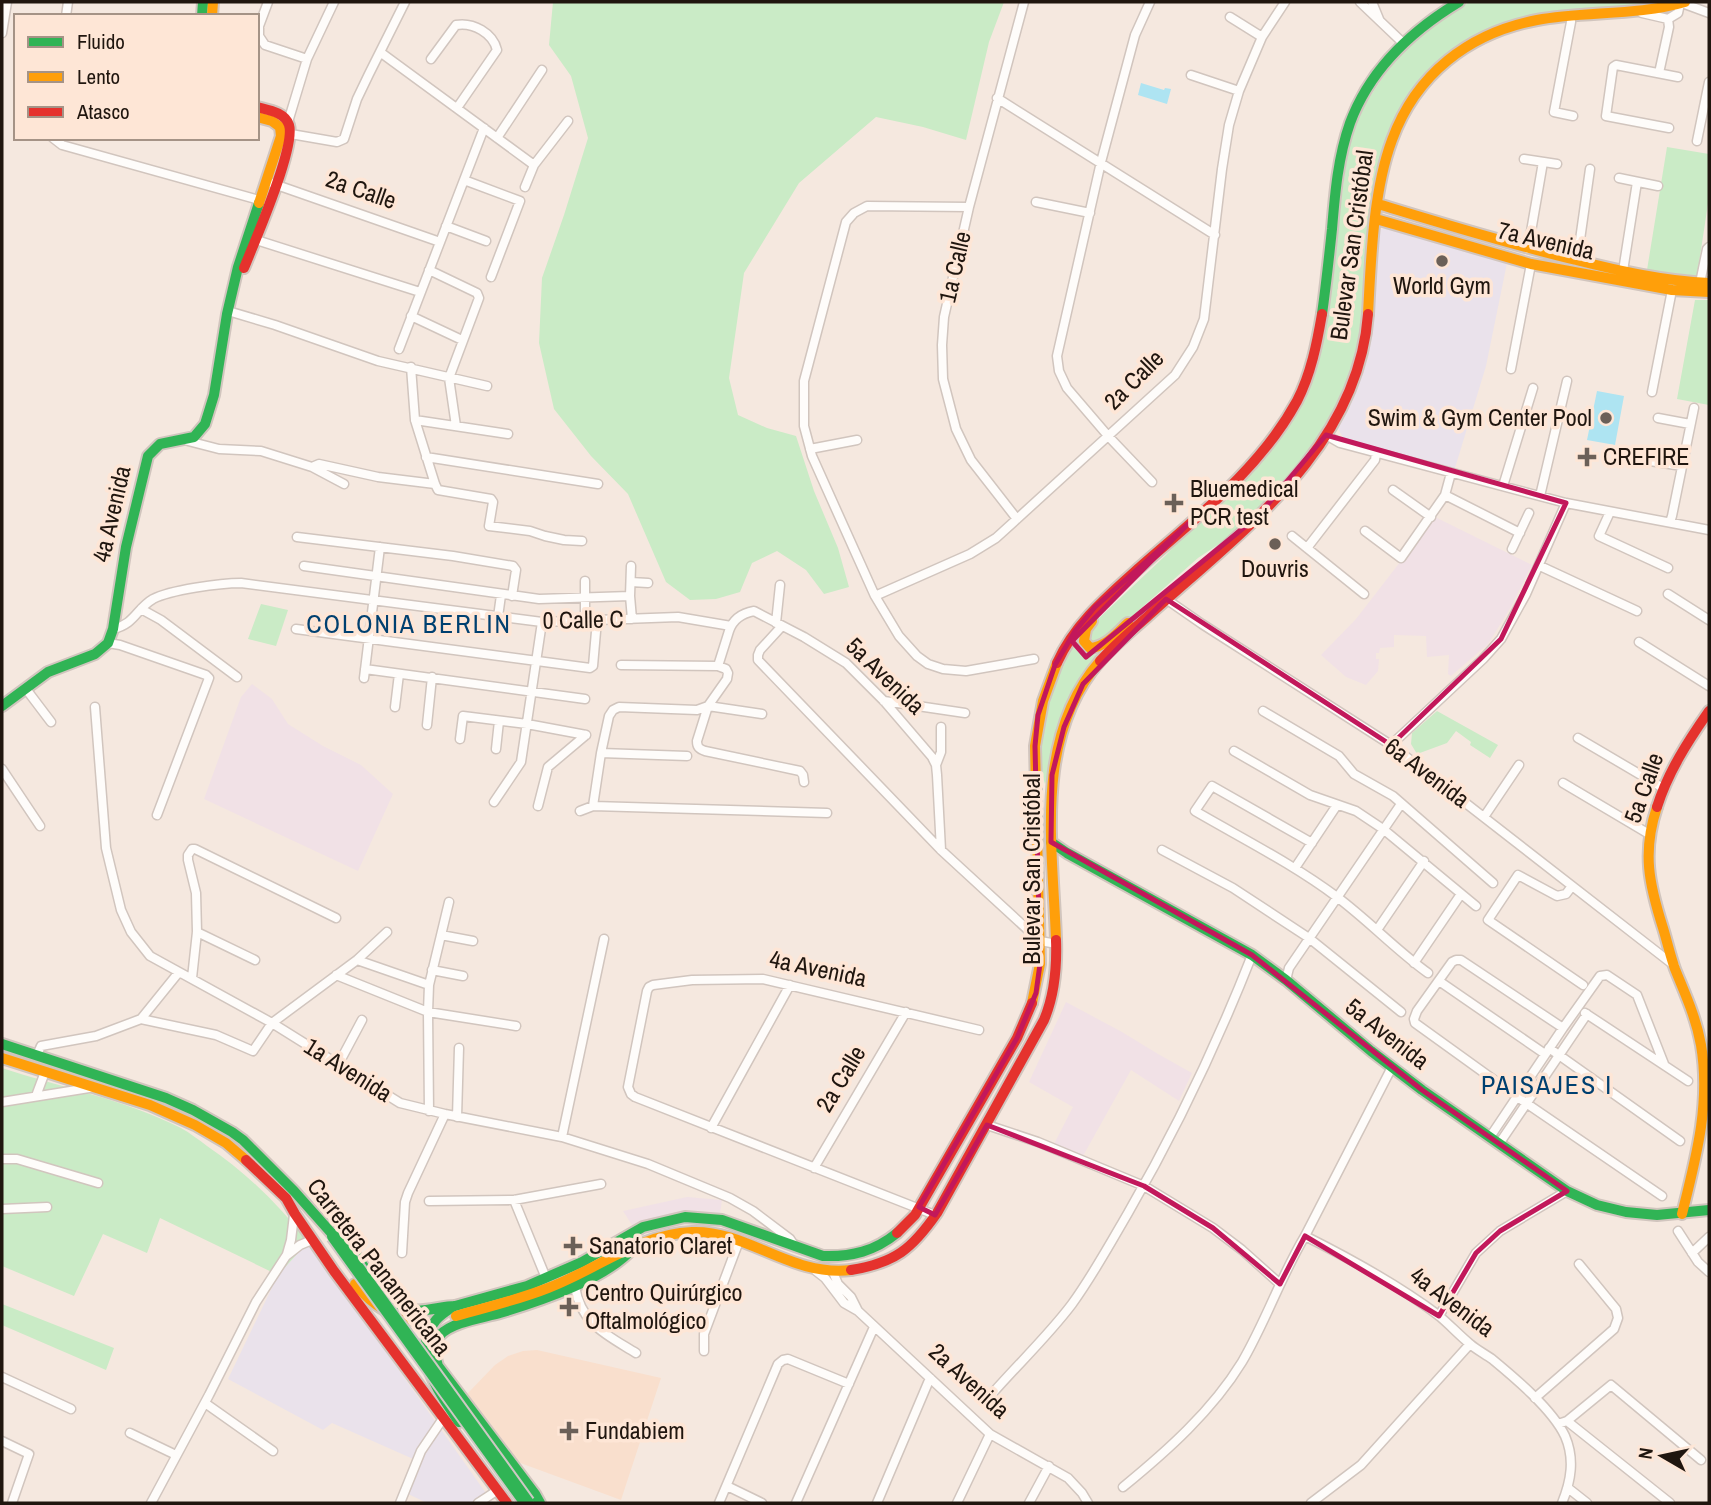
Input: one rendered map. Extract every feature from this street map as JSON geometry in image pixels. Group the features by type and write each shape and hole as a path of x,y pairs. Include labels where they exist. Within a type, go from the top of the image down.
{"main road":[{"name":"Bulevar San Cristóbal","path":"455,1311 527,1286 582,1262 643,1227 685,1217 722,1220 823,1256 844,1257 860,1254 904,1230 1028,1016 1036,993 1040,941 1035,746 1038,715 1062,653 1075,631 1095,607 1229,486 1257,457 1286,418 1309,371 1321,326 1338,178 1352,116 1368,85 1391,54 1438,15 1459,2"},
{"name":"Bulevar San Cristóbal","path":"455,1311 548,1288 634,1247 685,1232 720,1235 815,1270 833,1272 875,1266 911,1245 935,1214 987,1125 1043,1023 1054,992 1056,944 1051,790 1056,753 1077,695 1098,663 1296,478 1326,435 1351,380 1366,334 1383,168 1398,122 1411,100 1444,63 1502,27 1542,19 1639,12 1682,3"},
{"name":"2a Calle","path":"259,108 283,116 284,130"},
{"name":"2a Calle","path":"259,118 272,121 284,130"},
{"path":"188,441 203,430 210,413 238,267 271,183 284,130"},
{"path":"251,239 260,200 271,183"},
{"name":"7a Avenida","path":"1377,211 1529,256 1672,290 1706,286"},
{"name":"7a Avenida","path":"1529,256 1577,261 1706,286"},
{"name":"4a Avenida","path":"108,643 113,629 126,547 148,456 155,447 166,442 188,441"},
{"path":"1188,524 1165,552 1092,621 1084,636 1090,648 1104,645 1200,560 1231,540"},
{"path":"2,706 48,672 95,654 108,643"},
{"name":"5a Calle","path":"1682,1214 1703,1121 1703,1055 1694,1013 1675,966 1650,888 1649,834 1662,788 1686,744 1709,712"},
{"path":"1035,773 1042,795 1044,835 1051,842"},
{"name":"5a Avenida","path":"1051,842 1252,955 1422,1090 1567,1191 1597,1205 1626,1212 1657,1215 1709,1210"},
{"name":"Carretera Panamericana","path":"2,1044 166,1098 193,1110 243,1140 334,1236 527,1503"},
{"name":"Carretera Panamericana","path":"2,1058 150,1105 195,1125 226,1143 255,1168 286,1198 312,1240 506,1503"},
{"path":"243,1140 272,1159 313,1199 396,1304 411,1309 443,1306 455,1311"},
{"path":"286,1198 305,1216 373,1304 397,1317 423,1322"},
{"path":"540,1503 438,1366 434,1348 440,1335 453,1326 551,1298 625,1258 634,1247"},
{"path":"455,1311 444,1311 427,1335 424,1351 428,1368 442,1397 516,1503"}],"street":[{"path":"2,33 7,2"},
{"path":"268,2 259,26 259,36 265,45 307,59"},
{"path":"284,130 307,59 334,2"},
{"path":"405,2 380,52 534,165"},
{"name":"1a Calle","path":"1017,519 971,460 956,429 943,379 942,345 944,317 969,207 1024,2"},
{"path":"1150,2 1135,35 1101,162 1057,356 1059,372 1067,388 1152,482"},
{"name":"2a Calle","path":"875,596 970,554 996,538 1175,375 1193,347 1204,319 1222,169 1229,125 1239,91 1262,37 1285,2"},
{"path":"1360,2 1402,43"},
{"path":"1372,2 1381,22"},
{"path":"1639,12 1668,19 1678,13 1682,3 1709,13"},
{"path":"1542,19 1571,22 1600,13"},
{"path":"1230,17 1262,37"},
{"path":"1659,73 1670,27 1668,19"},
{"path":"1571,22 1554,112 1573,116"},
{"path":"431,59 456,25 462,23 482,30 495,43 497,50 457,108"},
{"name":"2a Calle","path":"284,130 341,141 380,52"},
{"path":"1669,128 1606,115 1615,66 1678,77"},
{"path":"497,138 542,71"},
{"path":"1191,75 1239,91"},
{"path":"1698,141 1709,82"},
{"path":"997,98 1215,235"},
{"path":"525,187 534,165 568,121"},
{"path":"399,349 484,128"},
{"path":"56,140 62,145 260,200"},
{"path":"1524,159 1557,164"},
{"path":"1511,369 1542,162"},
{"path":"1577,261 1590,169"},
{"path":"1619,178 1658,186"},
{"path":"464,180 520,201 491,277"},
{"path":"1623,271 1637,182"},
{"name":"2a Calle","path":"271,183 440,242"},
{"path":"1037,202 1090,213"},
{"path":"969,207 867,206 854,213 846,222 804,381 804,426 811,453 875,596 899,636 917,656 928,664 943,669 966,671 1034,659"},
{"path":"446,226 486,241"},
{"path":"251,239 420,292"},
{"path":"1706,286 1709,247"},
{"path":"429,270 477,293 479,298 449,378 456,426"},
{"path":"1652,391 1672,290"},
{"path":"228,311 377,361 487,386"},
{"path":"411,316 462,340"},
{"path":"411,368 415,420 437,487"},
{"path":"1540,496 1567,380"},
{"path":"1503,486 1532,388"},
{"path":"1670,522 1694,408"},
{"path":"1658,418 1690,424"},
{"path":"415,420 508,434"},
{"path":"1326,435 1340,443 1566,503 1709,530"},
{"path":"811,453 857,440"},
{"path":"188,441 219,449 261,451 312,467 344,484"},
{"path":"1307,548 1374,460 1376,453"},
{"path":"426,457 598,484"},
{"path":"1650,461 1682,466"},
{"path":"312,467 318,464 491,499 493,502 489,526 582,541"},
{"path":"1365,531 1401,558 1445,495 1451,472"},
{"path":"1393,490 1431,517"},
{"path":"1445,495 1520,533"},
{"path":"1391,745 1501,639 1540,566 1566,503"},
{"path":"1610,512 1599,536 1668,568"},
{"path":"1513,549 1529,513"},
{"path":"1293,536 1364,594"},
{"path":"297,537 513,566 516,570 512,596"},
{"path":"380,547 365,673 432,677 584,699"},
{"path":"304,566 539,599 630,596"},
{"path":"631,566 632,619"},
{"path":"1540,566 1637,611"},
{"path":"584,581 585,620"},
{"path":"631,582 648,583"},
{"name":"0 Calle C","path":"113,629 129,623 150,601 164,594 231,583 542,622 678,617 731,625"},
{"path":"780,585 779,625 760,650 758,660 941,850 1040,941 1056,944"},
{"path":"1668,594 1709,620"},
{"path":"498,617 501,595"},
{"name":"6a Avenida","path":"1166,599 1391,745 1675,966"},
{"path":"141,609 237,677"},
{"name":"5a Avenida","path":"731,625 747,612 754,611 846,663 884,701 936,765"},
{"path":"296,629 592,667 597,620"},
{"path":"494,802 521,762 542,622"},
{"path":"718,666 731,625"},
{"path":"1639,642 1709,686"},
{"path":"108,643 209,678 157,815"},
{"path":"621,665 718,666 726,669 727,679 708,706 696,746 705,751 800,771 804,782"},
{"path":"395,707 399,674"},
{"path":"427,725 432,677"},
{"path":"26,689 51,722"},
{"path":"884,701 965,713"},
{"path":"593,806 601,753 612,710 619,707 697,710 708,706 762,714"},
{"name":"1a Avenida","path":"95,707 106,848 121,910 131,932 150,956 272,1023 400,1102 429,1111 562,1137 648,1164 730,1198 753,1211 790,1239 795,1247"},
{"path":"1263,711 1339,756 1354,774 1392,796 1493,883"},
{"path":"460,739 463,716 586,735 548,767 538,806"},
{"path":"496,749 499,721"},
{"path":"941,727 941,752 936,765 941,850"},
{"path":"1578,738 1662,788"},
{"path":"1234,751 1310,794 1356,811 1424,861 1476,906"},
{"path":"601,753 687,756"},
{"path":"1484,817 1519,765"},
{"path":"2,769 40,825"},
{"path":"1563,783 1649,834"},
{"path":"1312,843 1212,786 1195,811 1295,868 1337,897 1428,973"},
{"path":"1286,980 1289,968 1401,804"},
{"path":"1295,868 1337,805"},
{"path":"580,811 593,806 827,813"},
{"path":"192,978 197,932 196,893 188,860 190,850 195,849 335,918"},
{"path":"1162,850 1233,888 1309,938 1401,1012"},
{"path":"1377,930 1424,861"},
{"path":"1572,886 1566,894 1557,896 1518,875 1488,920 1583,985"},
{"path":"1414,963 1461,894"},
{"path":"429,1111 429,985 449,902"},
{"path":"197,932 256,960"},
{"path":"141,1019 216,1035 253,1051 272,1023 357,960 387,932"},
{"path":"441,935 473,941"},
{"path":"562,1137 604,939"},
{"path":"991,1395 1071,1305 1110,1245 1144,1186 1202,1072 1252,955"},
{"path":"357,960 429,985"},
{"path":"1563,1028 1461,960 1452,962 1414,1019 1415,1023 1517,1097 1662,1196"},
{"path":"432,970 463,976"},
{"path":"37,1055 41,1045 96,1036 141,1019 179,972"},
{"path":"336,975 428,1012 516,1026"},
{"path":"1495,1140 1517,1097 1600,976 1607,975 1637,995 1664,1064"},
{"name":"4a Avenida","path":"711,1128 635,1097 628,1087 647,991 653,985 692,980 763,979 979,1030"},
{"path":"1439,981 1547,1051 1559,1055 1680,1141"},
{"path":"790,985 711,1128 935,1214"},
{"path":"1577,1007 1688,1081"},
{"name":"2a Calle","path":"814,1168 906,1012"},
{"path":"1495,1140 1526,1103 1587,1014"},
{"path":"338,1065 362,1020"},
{"path":"457,1117 459,1048"},
{"path":"1123,1487 1195,1422 1241,1362 1392,1067"},
{"path":"36,1096 45,1072"},
{"path":"2,1102 94,1088"},
{"path":"402,1254 405,1202 445,1114"},
{"path":"987,1125 1038,1142 1144,1186 1213,1228 1280,1284"},
{"path":"2,1159 17,1159 98,1183"},
{"path":"429,1202 514,1200 601,1184"},
{"path":"1439,1316 1462,1275 1484,1246 1500,1231 1567,1191"},
{"path":"514,1200 546,1278"},
{"path":"2,1209 47,1207"},
{"path":"151,1503 256,1302 286,1256 295,1214"},
{"path":"1678,1231 1692,1253 1709,1272"},
{"name":"4a Avenida","path":"1305,1236 1362,1265 1439,1316 1535,1398 1558,1424"},
{"path":"1692,1253 1709,1237"},
{"path":"286,1256 300,1244 312,1240"},
{"path":"704,1352 704,1334 739,1241"},
{"path":"1535,1398 1614,1329 1618,1318 1616,1309 1579,1264"},
{"name":"2a Avenida","path":"815,1270 825,1278 844,1303 858,1311 990,1434 1068,1478 1088,1503"},
{"name":"2a Avenida","path":"833,1272 838,1284 851,1297 858,1311"},
{"path":"575,1287 583,1314 596,1328 636,1353"},
{"path":"796,1503 874,1327"},
{"path":"1311,1503 1361,1465 1470,1344"},
{"path":"719,1503 778,1364 788,1359 849,1384"},
{"path":"2,1377 71,1409"},
{"path":"877,1503 930,1378"},
{"path":"1562,1503 1572,1470 1570,1452 1558,1424 1567,1421 1611,1385 1701,1460"},
{"path":"205,1403 272,1451"},
{"path":"400,1503 421,1451 444,1417"},
{"path":"1567,1421 1670,1503"},
{"path":"130,1433 176,1455"},
{"path":"957,1503 990,1434"},
{"path":"2,1441 29,1454 12,1503"},
{"path":"1029,1503 1049,1466"},
{"path":"727,1486 762,1503"},
{"path":"1568,1488 1587,1503"},
{"path":"478,1503 498,1490"}],"highlighted area":[{"path":"1326,435 1566,503 1501,639 1391,745 1166,599 1083,684 1064,727 1052,775 1051,842 1252,955 1422,1090 1567,1191 1500,1231 1476,1253 1439,1316 1305,1236 1280,1284 1213,1228 1144,1186 987,1125 935,1215 919,1207 1017,1038 1036,993 1040,964 1035,746 1038,715 1055,665 1075,631 1095,607 1188,524 1072,641 1086,657 1258,516"}],"shaded area":[{"path":"1381,229 1390,229 1507,263 1486,366 1455,468 1352,442 1344,439 1337,427"},
{"path":"1435,517 1532,565 1511,607 1488,644 1451,676 1448,674 1449,655 1427,657 1426,636 1394,635 1394,647 1380,648 1379,653 1376,653 1376,659 1379,659 1378,671 1366,685 1346,677 1321,655 1356,619"},
{"path":"252,684 272,699 288,724 361,765 393,794 358,871 204,799 241,697"},
{"path":"1066,1002 1192,1073 1179,1101 1131,1070 1083,1156 1054,1144 1073,1107 1029,1082"},
{"path":"687,1197 722,1200 720,1214 687,1210 632,1225 623,1211"},
{"path":"308,1242 493,1503 427,1503 406,1493 420,1462 332,1423 323,1430 228,1379 278,1275"},
{"name":"Fundabiem","path":"537,1350 661,1378 621,1500 515,1461 467,1394 495,1365 508,1356"}],"green space":[{"path":"553,2 1004,2 989,42 966,140 876,117 799,183 744,273 729,378 738,415 767,428 796,436 814,491 838,548 849,587 824,594 806,570 777,551 752,563 740,592 716,599 690,600 666,582 628,494 591,456 554,409 539,343 542,278 588,138 571,76 549,45"},
{"path":"1470,2 1675,2 1541,15 1464,45 1397,116 1362,335 1351,372 1323,434 1295,473 1231,536 1198,558 1104,641 1098,645 1089,641 1089,630 1095,622 1166,555 1277,437 1327,318 1349,143 1359,113 1410,42 1451,10"},
{"path":"1667,147 1709,154 1709,197 1697,276 1647,270"},
{"path":"1695,300 1709,300 1709,405 1677,399"},
{"path":"261,604 288,610 276,646 248,639"},
{"path":"1080,632 1084,651 1091,654 1102,653 1088,670 1045,784 1041,749 1049,697 1057,673"},
{"path":"1437,711 1498,745 1490,758 1470,745 1471,742 1456,731 1447,743 1417,754 1411,744 1412,733"},
{"path":"2,1068 138,1109 181,1128 249,1178 286,1215 308,1242 278,1275 160,1218 147,1253 103,1234 74,1296 2,1266"},
{"path":"2,1304 114,1348 106,1370 2,1325"}],"water":[{"path":"1141,83 1164,90 1171,89 1167,104 1138,95"},
{"name":"Swim & Gym Center Pool","path":"1597,391 1624,396 1615,445 1587,440"}],"traffic: fast":[{"path":"202,14 203,2"},
{"path":"1322,314 1340,162 1358,103 1394,53 1441,13 1459,2"},
{"path":"2,706 48,672 95,654 108,643 113,629 126,547 148,456 160,444 194,437 205,424 214,395 227,314 238,267 259,203"},
{"path":"1051,842 1252,955 1422,1090 1567,1191 1597,1205 1626,1212 1657,1215 1709,1210"},
{"path":"2,1044 166,1098 232,1132 294,1191 334,1236"},
{"path":"455,1306 527,1286 582,1262 643,1227 685,1217 722,1220 823,1256 863,1252 897,1233"},
{"path":"339,1232 379,1287 397,1304 418,1311 455,1306"},
{"path":"334,1236 527,1503"},
{"path":"540,1503 438,1366 436,1343 440,1335 452,1327 572,1288 607,1269 634,1247"},
{"path":"454,1306 442,1314 428,1332 426,1359 436,1386 459,1422"}],"traffic: slow":[{"path":"212,14 213,2"},
{"path":"1368,314 1374,226 1386,160 1402,116 1430,76 1468,46 1512,26 1555,17 1649,9 1685,2"},
{"path":"259,118 272,121 280,127 281,136 259,203"},
{"path":"1378,204 1501,241 1626,272 1709,283"},
{"path":"1376,219 1531,264 1672,290 1709,292"},
{"path":"1092,621 1086,629 1084,641 1090,648 1106,642 1128,623"},
{"path":"1056,940 1051,831 1056,759 1064,724 1079,691 1100,661"},
{"path":"1032,1003 1040,964 1035,746 1043,701 1057,663"},
{"path":"1657,807 1650,839 1651,882 1673,964 1696,1025 1704,1067 1700,1130 1682,1214"},
{"path":"2,1058 150,1105 195,1125 226,1143 246,1160"},
{"path":"456,1316 537,1292 566,1281 636,1246 673,1234 712,1233 808,1267 851,1270"},
{"path":"355,1284 370,1300 385,1310 423,1322"}],"traffic: jam":[{"path":"244,268 273,195 289,136 289,125 284,117 259,108"},
{"path":"1057,663 1073,635 1093,611 1226,491 1265,449 1302,391 1313,358 1322,314"},
{"path":"1100,661 1255,520 1288,485 1318,447 1342,407 1359,363 1368,314"},
{"path":"1657,807 1679,757 1709,711"},
{"path":"851,1270 879,1263 901,1252 919,1236 937,1213 1044,1020 1054,981 1056,940"},
{"path":"897,1233 915,1215 1017,1038 1032,1003"},
{"path":"246,1160 286,1198 334,1271 507,1503"}],"place":[{"name":"World Gym","path":"1442,261"},
{"name":"Swim & Gym Center Pool","path":"1606,418"},
{"name":"CREFIRE","path":"1587,457"},
{"name":"Bluemedical PCR test","path":"1174,503"},
{"name":"Douvris","path":"1275,544"},
{"name":"Sanatorio Claret","path":"573,1246"},
{"name":"Centro Quirúrgico Oftalmológico","path":"569,1307"},
{"name":"Fundabiem","path":"569,1431"}],"district":[{"name":"COLONIA BERLIN","path":"409,624"},
{"name":"PAISAJES I","path":"1547,1085"}]}
